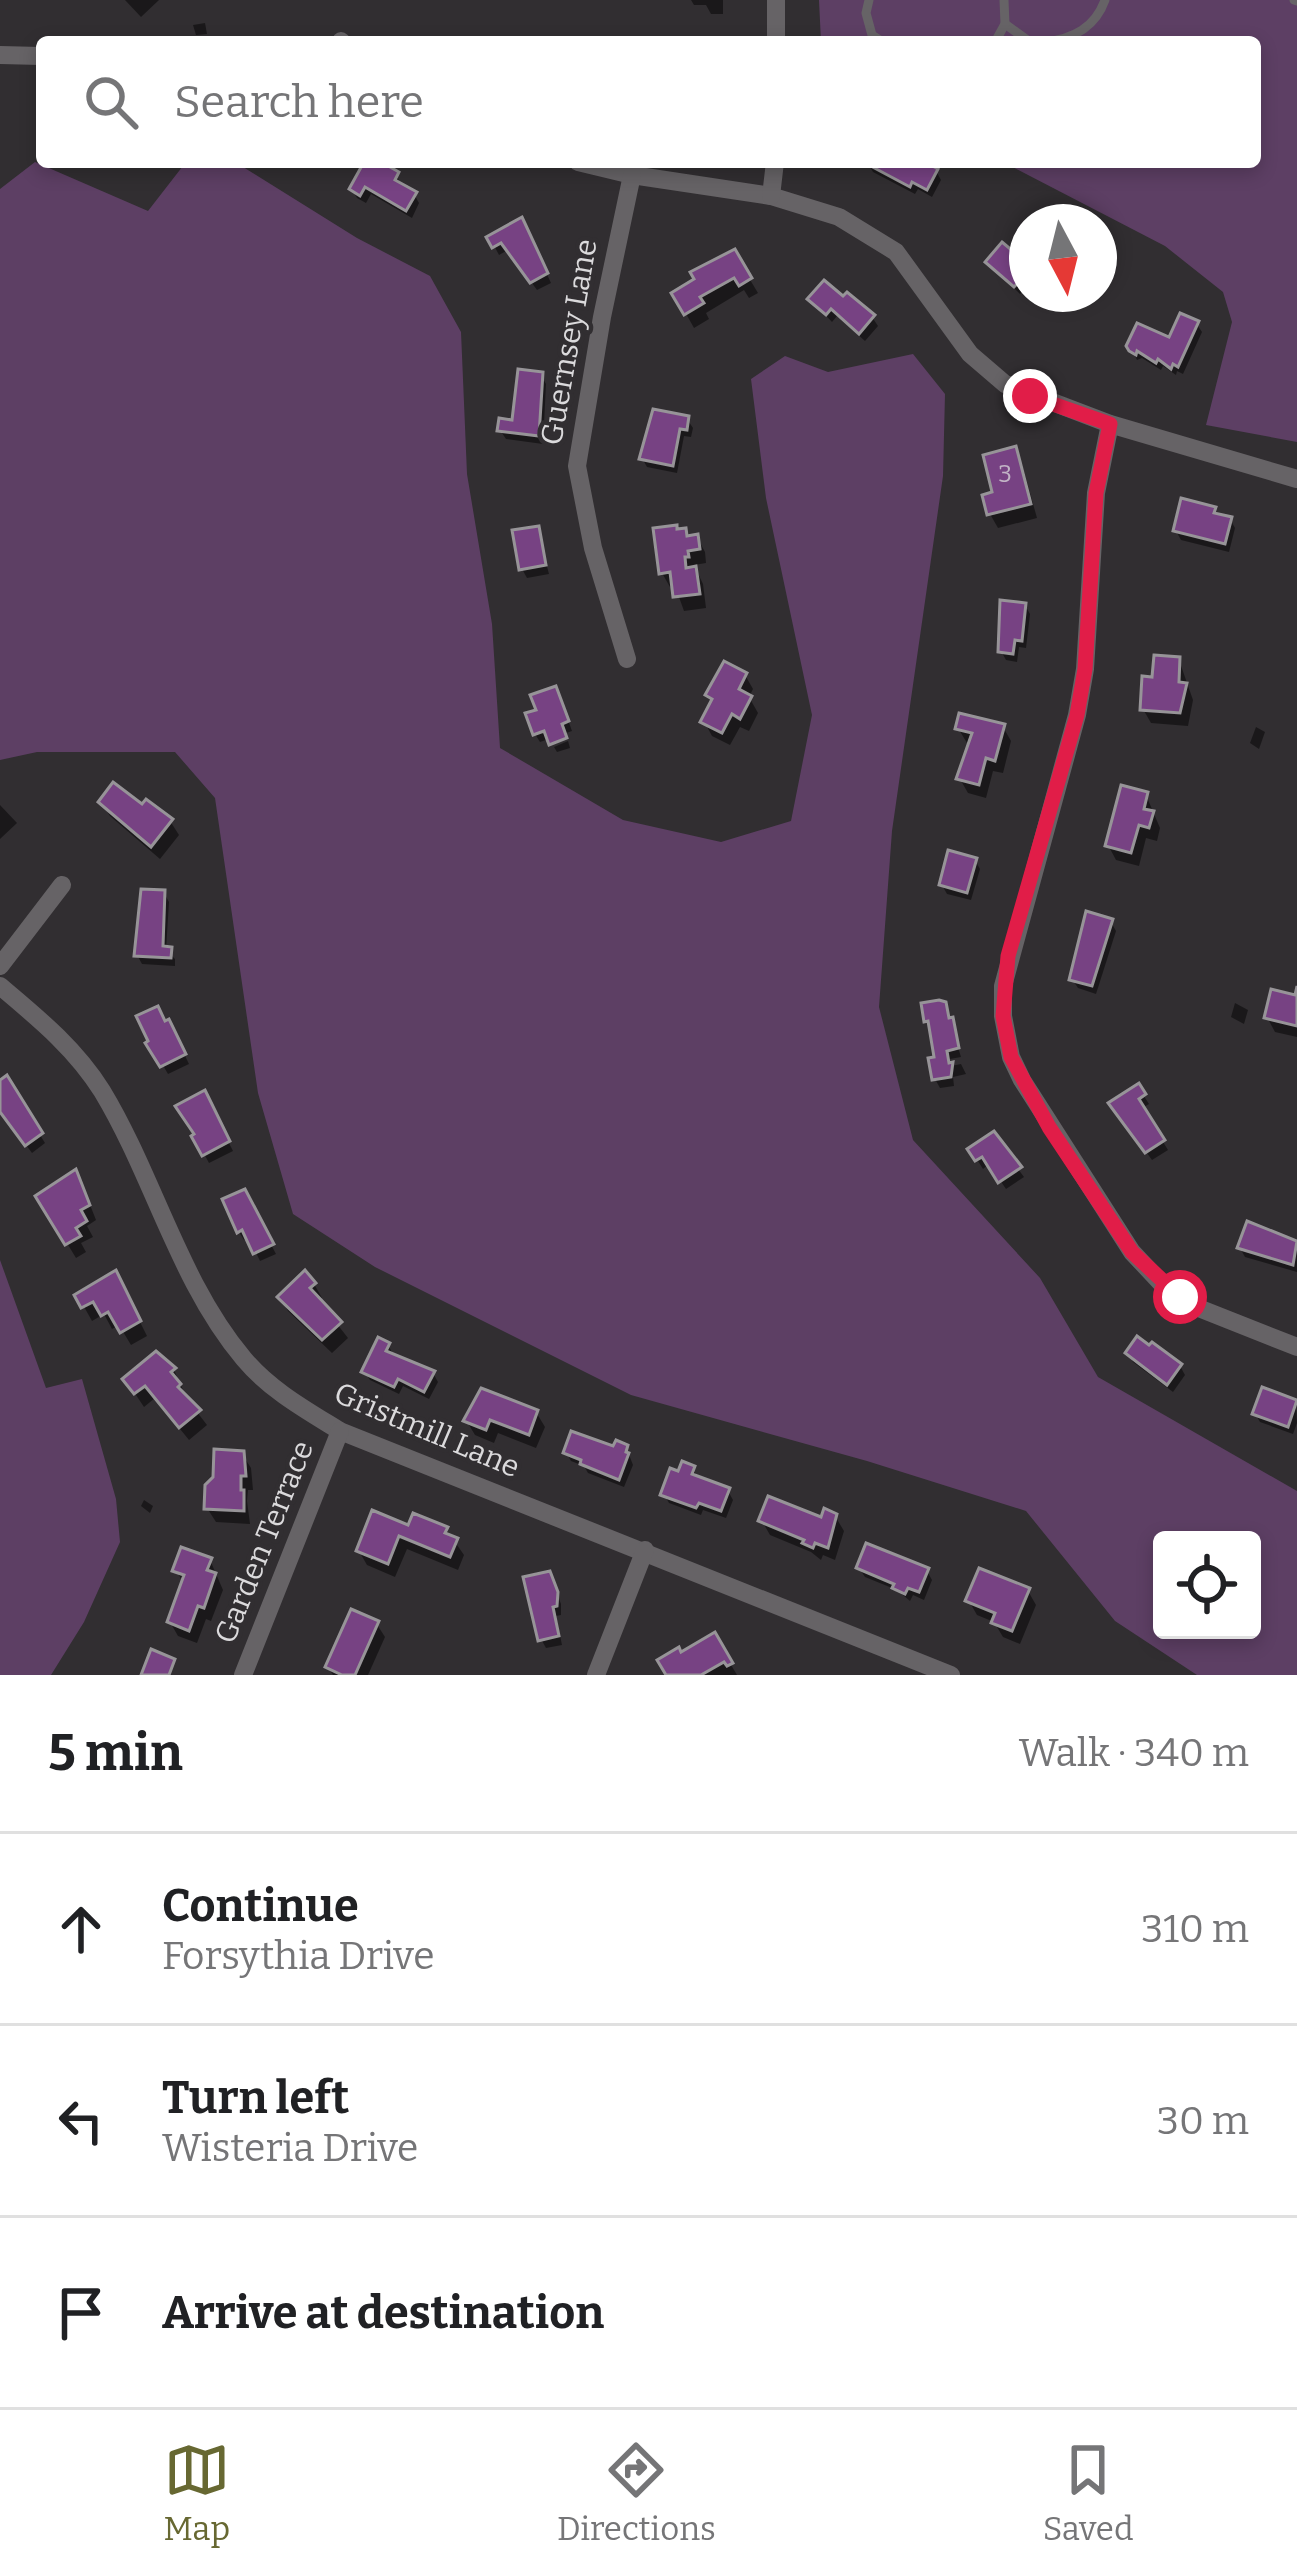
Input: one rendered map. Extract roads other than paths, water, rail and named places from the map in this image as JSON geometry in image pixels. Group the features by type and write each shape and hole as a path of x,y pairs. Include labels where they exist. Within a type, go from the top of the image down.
{"street":[{"path":"776,0 776,36"},
{"path":"0,55 36,56"},
{"path":"603,168 771,196 839,217 896,252 970,354 1005,384 1110,424 1297,478"},
{"path":"771,196 774,168"},
{"name":"Guernsey Lane","path":"627,659 593,548 578,466 602,316 632,175"},
{"path":"1110,424 1096,493 1085,669 1077,715 1008,956 1003,986 1007,1036 1022,1080 1040,1112 1142,1264 1196,1307 1297,1347"},
{"path":"0,966 62,885"},
{"name":"Gristmill Lane","path":"0,986 51,1029 100,1089 205,1302 246,1361 270,1385 340,1431 946,1674"},
{"name":"Garden Terrace","path":"243,1675 340,1431"},
{"path":"596,1675 645,1550"}],"lane":[{"path":"869,0 866,13 874,36"},
{"path":"998,36 1005,24 1004,0"},
{"path":"1076,36 1106,0"},
{"path":"1005,24 1022,36"}]}
